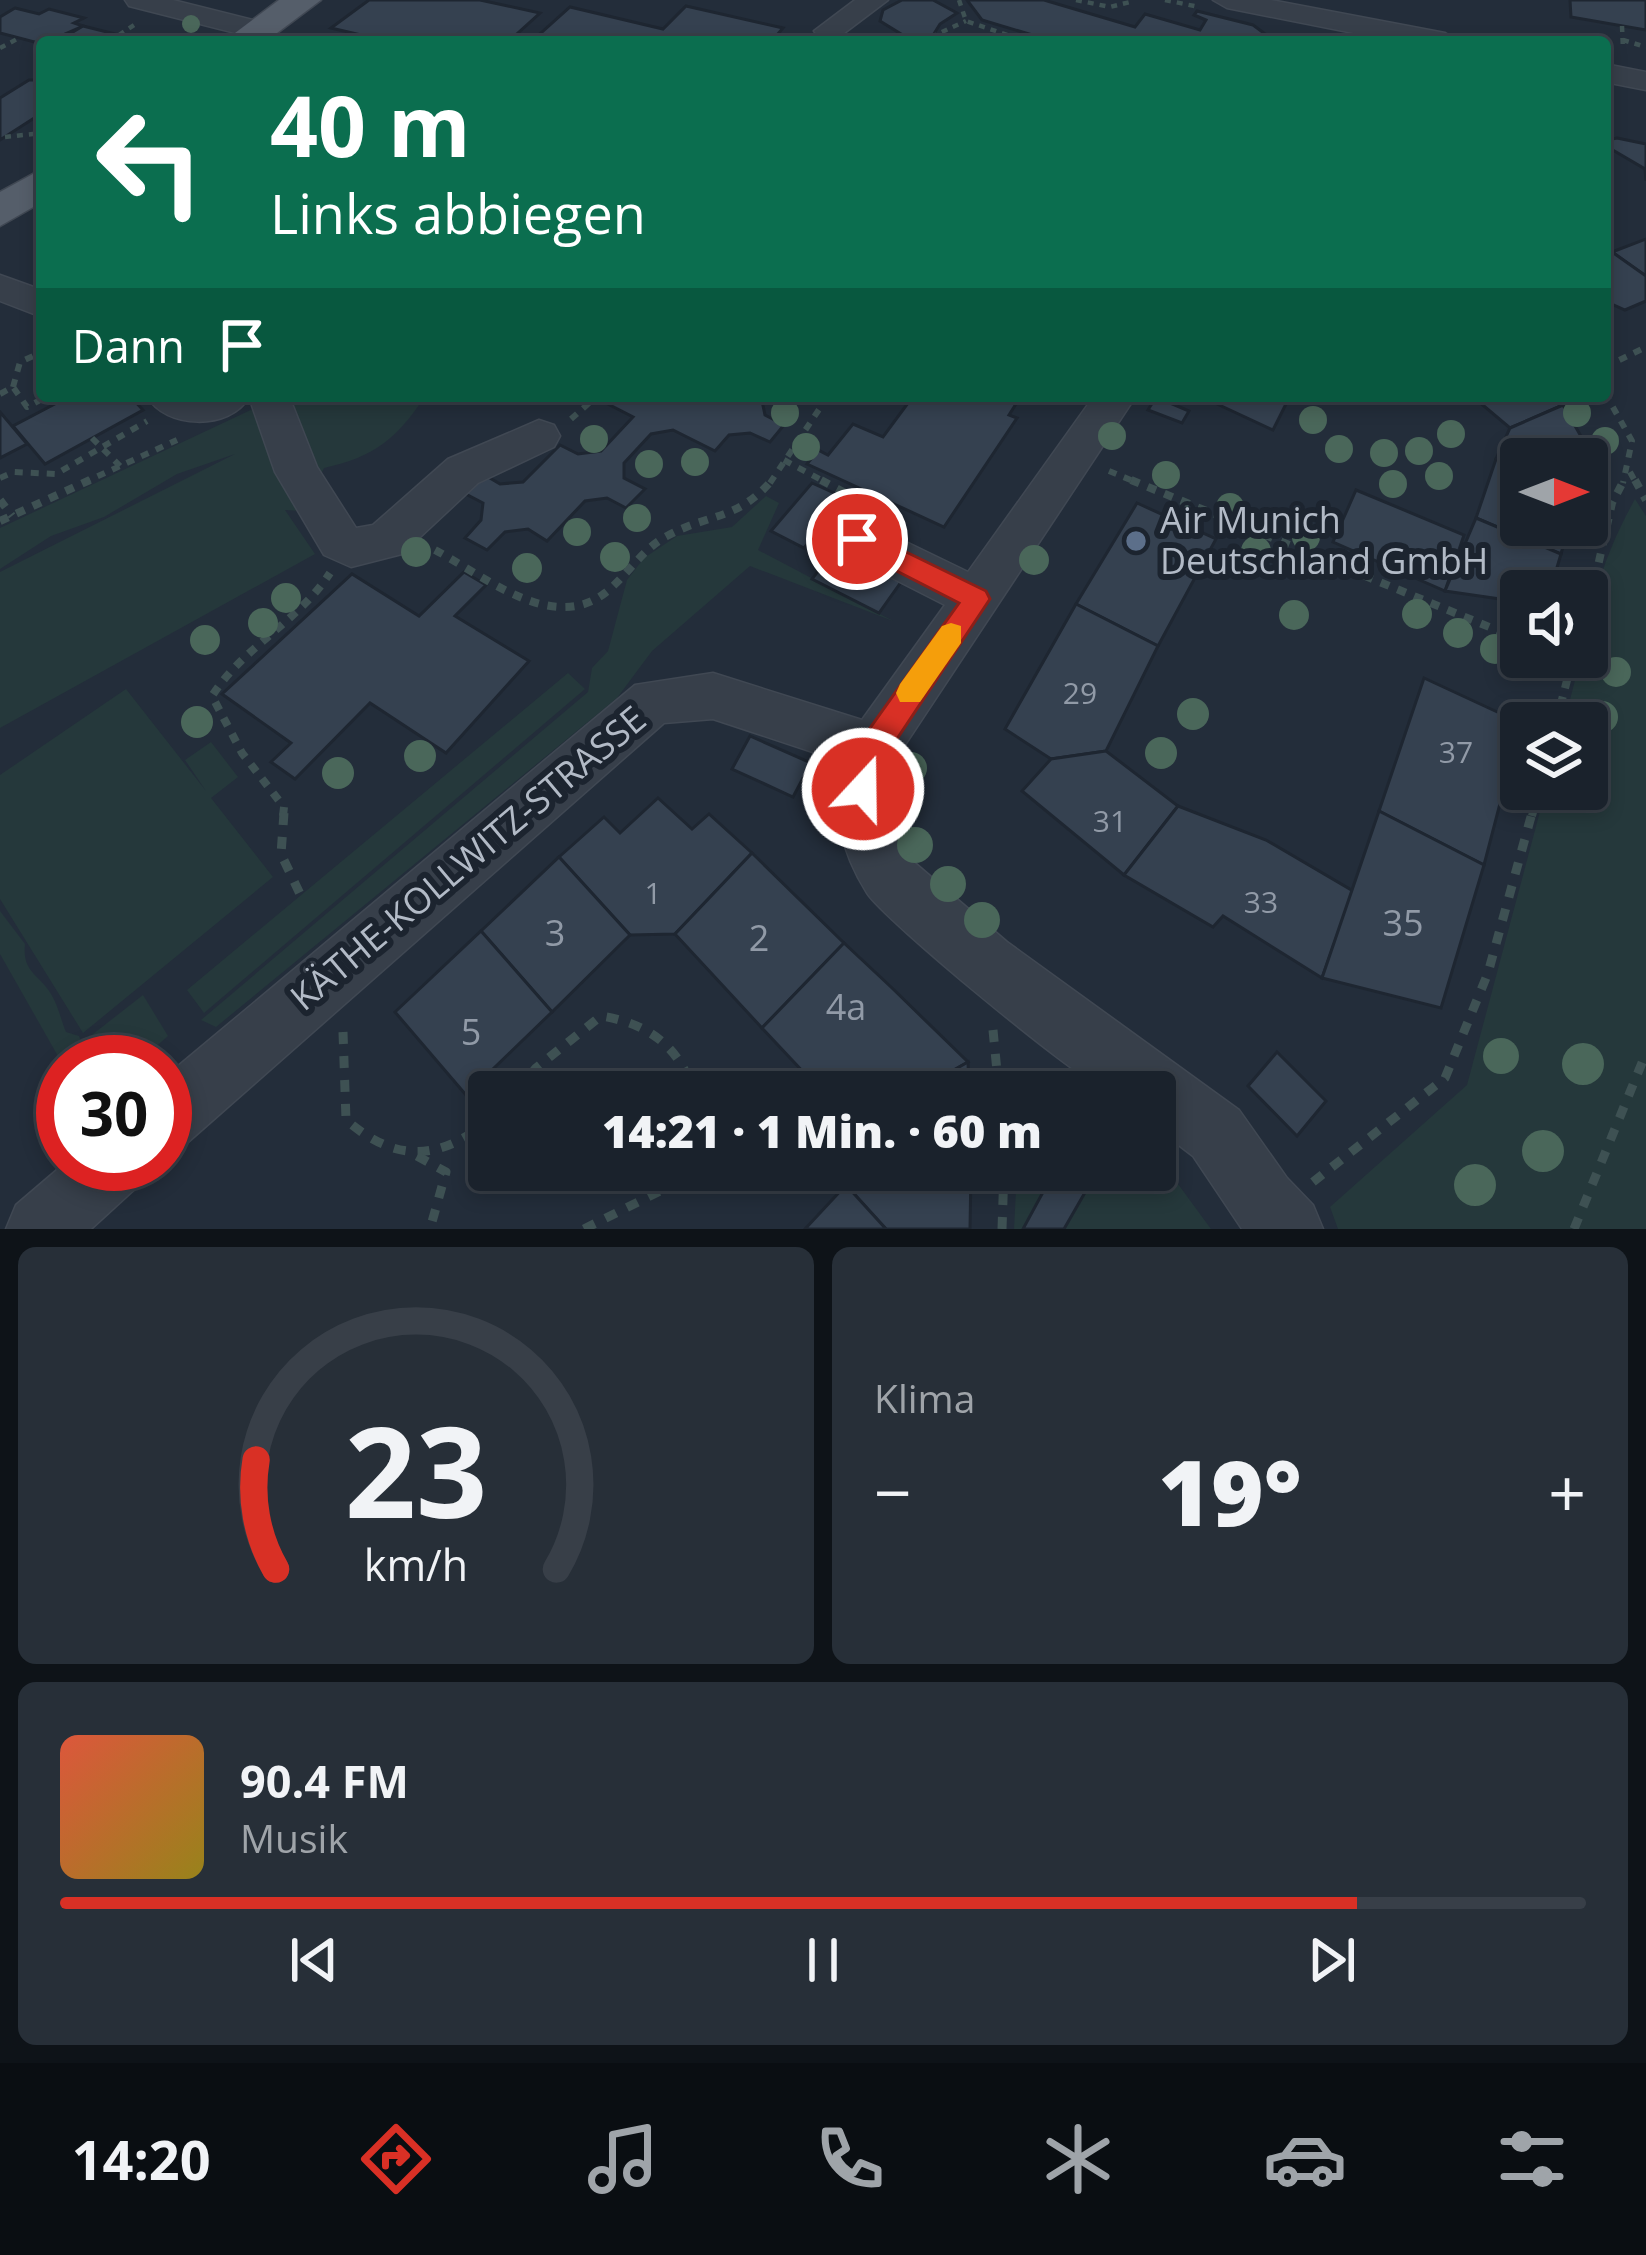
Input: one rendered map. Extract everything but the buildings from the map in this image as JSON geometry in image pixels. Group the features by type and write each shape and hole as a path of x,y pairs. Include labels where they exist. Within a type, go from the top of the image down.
{"main road":[{"path":"250,36 304,0"},
{"path":"0,212 36,186"}],"street":[{"path":"139,0 250,36"},
{"path":"829,32 874,0"},
{"path":"1227,0 1321,30 1383,36"},
{"path":"1611,74 1646,81"},
{"path":"0,287 36,302"},
{"path":"160,407 214,402"},
{"path":"247,402 345,545 365,548 406,527 472,466 538,436"},
{"path":"1112,402 874,748 863,789 866,834 890,878 986,963 1216,1133 1272,1220"},
{"path":"857,539 977,599"},
{"name":"KÄTHE-KOLLWITZ-STRASSE","path":"192,1095 653,701 713,696 874,748"},
{"path":"40,1229 83,1191"}],"path":[{"path":"963,0 966,21"},
{"path":"1076,0 1110,7 1130,2"},
{"path":"933,36 966,21 1010,36"},
{"path":"1622,26 1623,40 1646,47"},
{"path":"0,48 19,38"},
{"path":"4,137 36,134"},
{"path":"1611,364 1646,346"},
{"path":"0,394 13,387 20,362 36,355"},
{"path":"13,387 27,407 37,402"},
{"path":"406,527 428,547 550,607 585,603 619,586 635,561 669,534 731,520 764,490 824,402"},
{"path":"1597,570 1612,503 1629,471 1632,441 1610,402"},
{"path":"0,478 14,472 56,474 160,407"},
{"path":"0,521 184,437"},
{"path":"92,438 120,466"},
{"path":"1074,458 1500,631"},
{"path":"784,460 853,497 857,539"},
{"path":"1629,471 1646,500"},
{"path":"0,500 12,516"},
{"path":"301,896 281,854 284,808 242,753 212,696 236,663 297,615 325,582 345,545"},
{"path":"1272,1220 1444,1078 1488,973 1532,810"},
{"path":"331,972 342,1009 346,1120 378,1150 416,1155 457,1148 468,1138"},
{"path":"534,1071 601,1016 630,1018 669,1045 682,1071"},
{"path":"1574,1229 1646,1053"},
{"path":"416,1155 446,1172 430,1229"},
{"path":"584,1229 660,1191"},
{"path":"1002,1229 1003,1191"}],"shaded area":[{"path":"290,402 420,402 383,444 324,468 316,484"},
{"path":"259,406 301,511 285,510 315,554 0,728 0,572 235,454 177,474 104,517 51,536 0,569 0,528"},
{"path":"766,496 779,503 758,550 893,621 750,566 652,651 617,698 216,1027 201,1020 588,692 592,668 608,651 627,580 644,558 677,536 732,527"},
{"path":"1635,499 1646,516 1646,1229 1338,1229 1330,1207 1467,1085 1540,810 1608,810 1608,702 1569,702 1576,678 1608,678 1608,570 1603,570"},
{"path":"568,673 585,689 204,1013 187,990"},
{"path":"126,689 206,791 185,760 211,742 238,777 211,798 273,877 83,1033 0,899 0,775"},
{"path":"0,911 25,944 29,967 51,994 66,1032 76,1035 46,1035 0,954"},
{"path":"143,995 167,1035 92,1035"},
{"path":"1176,1182 1211,1229 1014,1229 1016,1191 1176,1191"}],"slow traffic":[{"path":"910,693 951,635"}],"place":[{"name":"Air Munich Deutschland GmbH","path":"1136,541"}],"route":[{"path":"857,539 977,599 874,748 863,789"}]}
